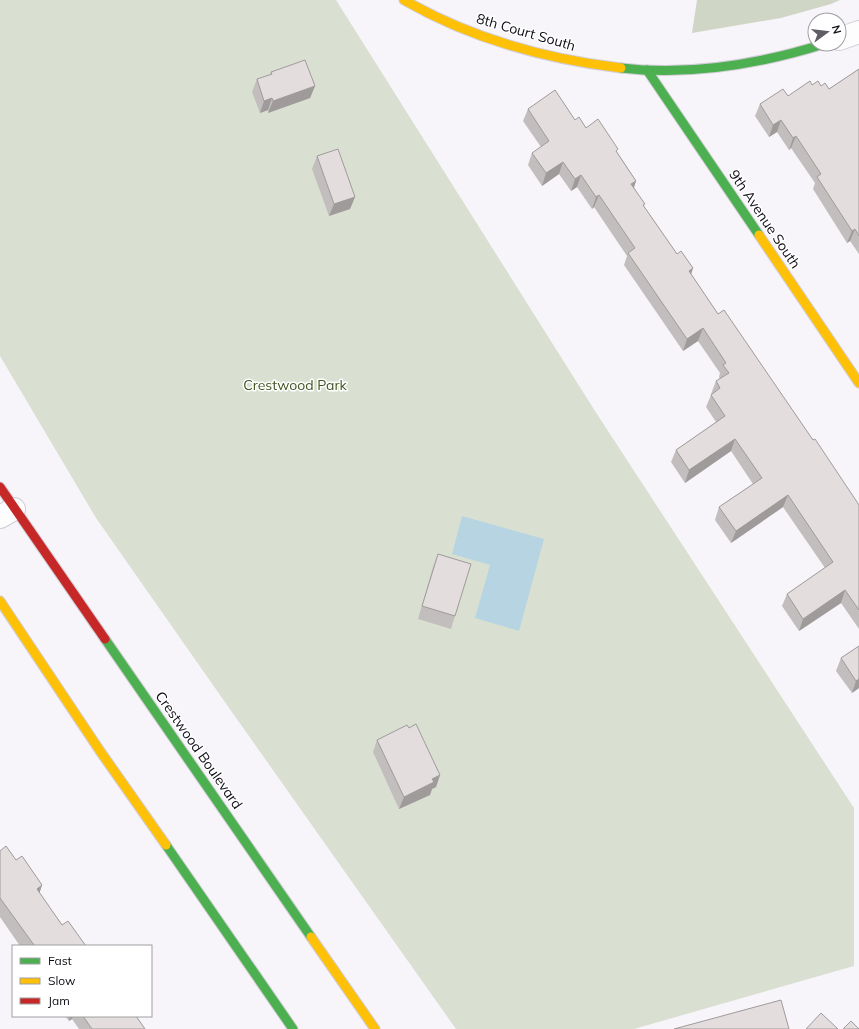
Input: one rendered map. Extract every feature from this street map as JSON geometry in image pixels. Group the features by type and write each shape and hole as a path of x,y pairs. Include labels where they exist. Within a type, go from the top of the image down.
{"main road":[{"name":"8th Court South","path":"404,0 454,25 500,42 546,55 593,64 647,70 718,67 753,62 807,49"},
{"name":"9th Avenue South","path":"647,70 859,383"},
{"name":"Crestwood Boulevard","path":"0,487 7,513 375,1029"},
{"path":"0,601 100,751 293,1029"}],"street":[{"path":"847,36 859,32"}],"green space":[{"name":"Crestwood Park","path":"0,0 336,0 595,411 854,808 854,966 634,1029 456,1029 96,518 0,356"},
{"path":"697,0 840,0 781,18 692,33"}],"water":[{"path":"462,516 544,539 519,631 475,618 490,565 452,554"}],"building":[{"path":"305,60 315,86 273,101 272,98 264,101 257,79 272,74 271,72"},
{"path":"859,69 859,236 855,229 852,231 817,177 821,174 796,136 793,138 781,120 773,125 760,104 783,89 788,96 810,81 812,85 818,81 821,86 825,83 829,89"},
{"path":"555,90 575,120 579,117 586,128 598,119 618,149 616,151 636,181 631,184 645,204 643,205 677,254 681,251 693,268 689,271 718,314 724,310 813,440 815,439 859,505 859,610 845,590 803,619 787,594 833,562 788,495 736,531 719,507 762,478 735,439 689,470 676,450 725,416 711,395 720,388 716,381 729,373 723,365 726,363 703,328 687,339 628,253 635,248 599,195 596,197 581,175 575,179 563,162 546,173 532,153 549,141 528,109"},
{"path":"338,149 355,197 334,204 317,156"},
{"path":"438,554 471,564 455,616 422,606"},
{"path":"859,646 859,679 856,681 841,658"},
{"path":"416,724 440,775 432,779 434,782 404,797 377,740 407,725 409,728"},
{"path":"6,846 16,860 22,856 42,885 37,889 62,925 68,921 85,945 34,945 0,898 0,851"},
{"path":"781,1000 789,1029 674,1029"},
{"path":"821,1013 838,1029 806,1029"},
{"path":"84,1017 137,1017 145,1029 92,1029"},
{"path":"851,1021 859,1029 843,1029"}],"traffic: fast":[{"path":"621,68 647,70 698,69 750,62 807,49"},
{"path":"647,70 759,235"},
{"path":"105,639 311,937"},
{"path":"166,845 293,1029"}],"traffic: slow":[{"path":"404,0 455,25 509,45 565,59 621,68"},
{"path":"759,235 859,383"},
{"path":"0,601 100,751 166,845"},
{"path":"311,937 375,1029"}],"traffic: jam":[{"path":"0,487 105,639"}]}
